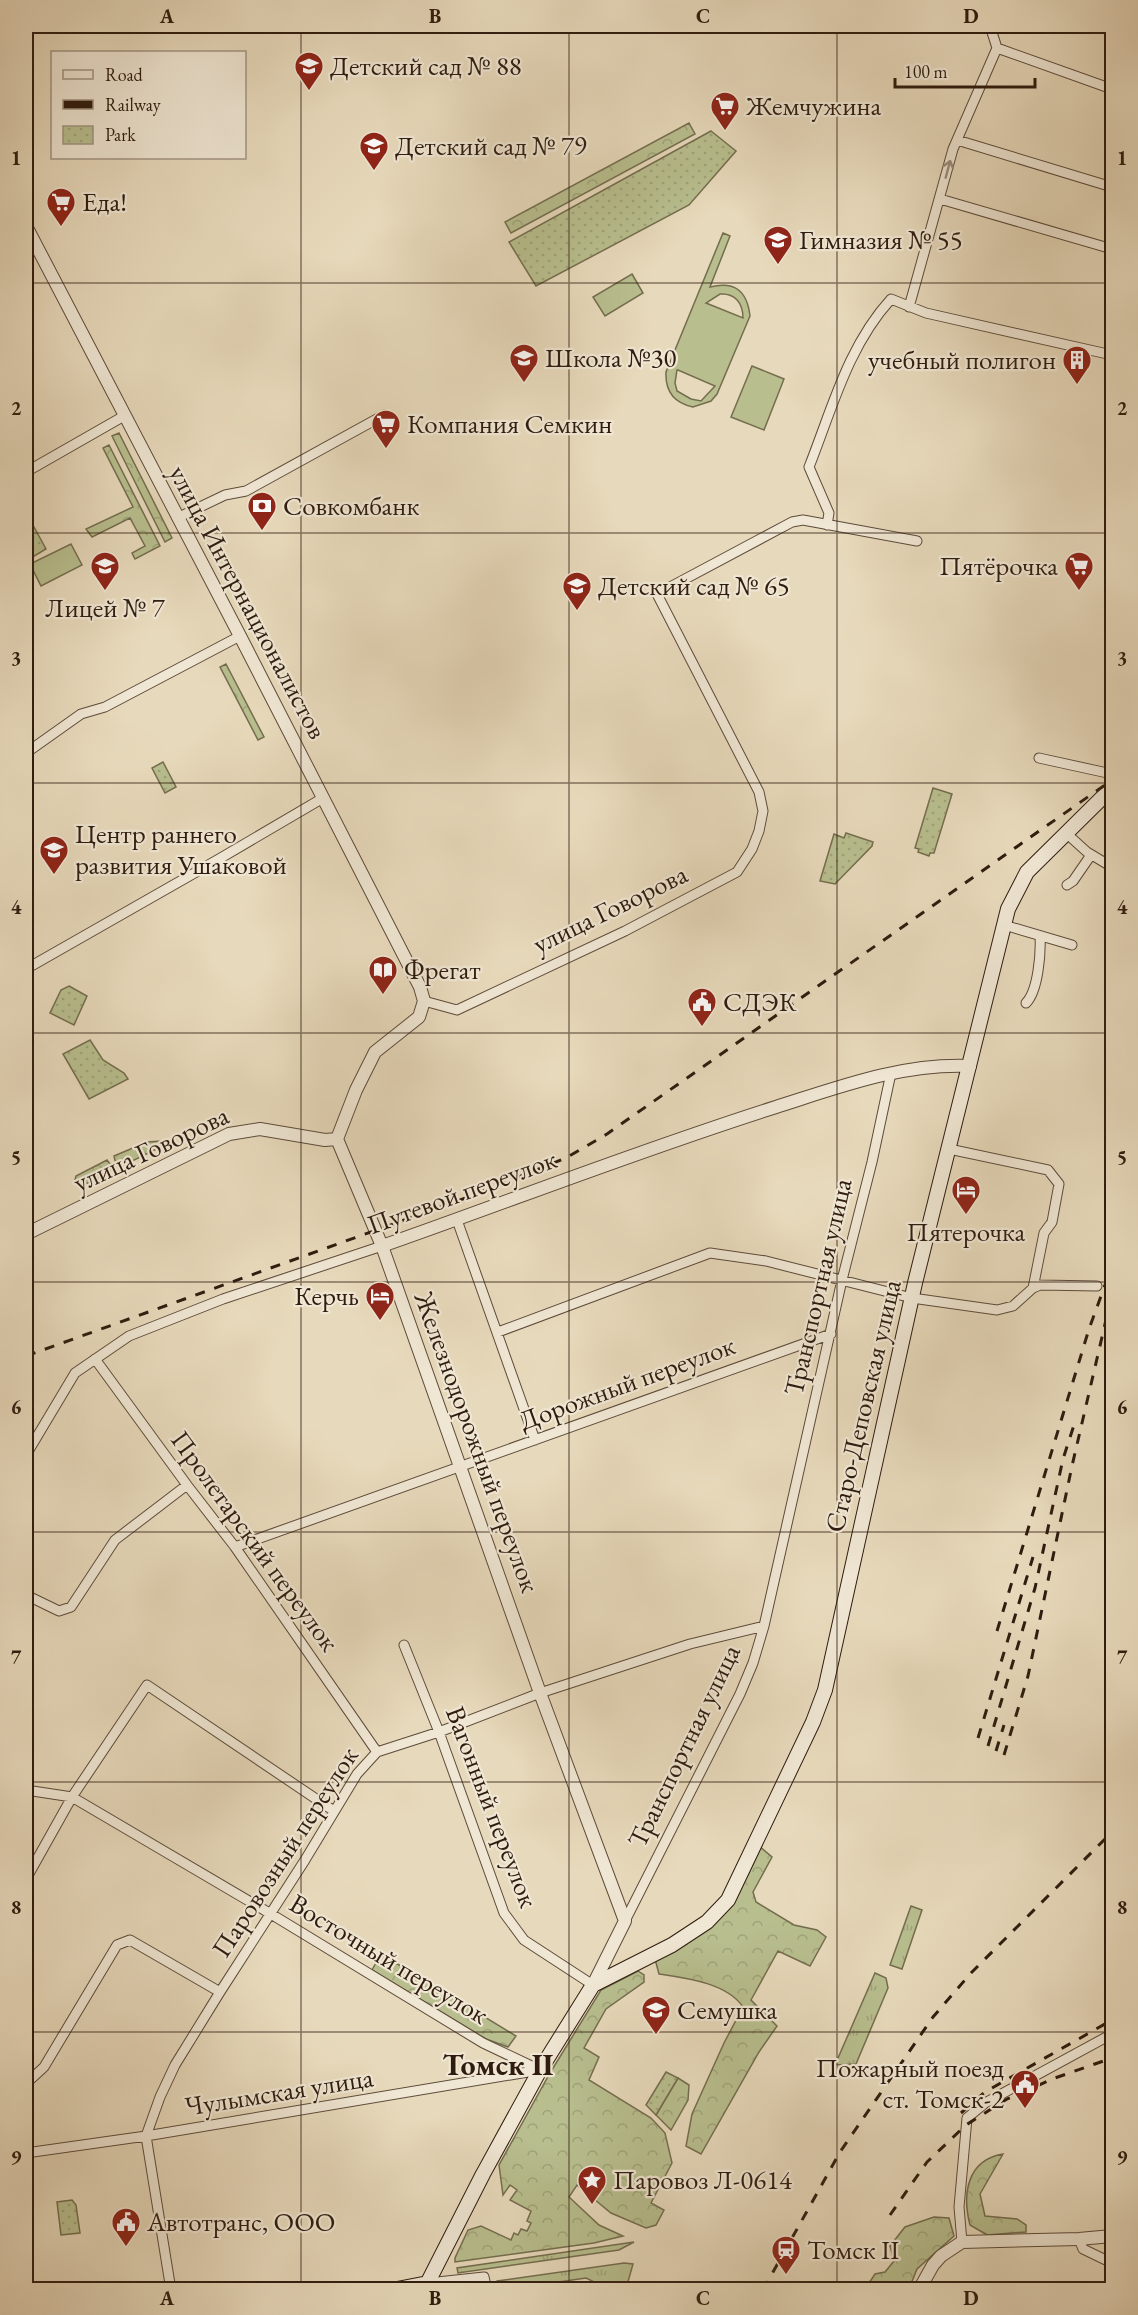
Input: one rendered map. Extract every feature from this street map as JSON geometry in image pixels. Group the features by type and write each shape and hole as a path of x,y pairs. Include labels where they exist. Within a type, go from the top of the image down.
{"main road":[{"name":"Старо-Деповская улица","path":"593,1985 672,1945 707,1922 728,1900 813,1722 825,1690 912,1298 1008,909 1027,872 1113,788"},
{"name":"Транспортная улица","path":"426,2286 483,2174 540,2070 593,1985"},
{"path":"392,2289 426,2286"}],"street":[{"path":"909,307 957,140 997,48 990,26"},
{"path":"997,48 1113,89"},
{"path":"957,140 1113,187"},
{"path":"940,199 1113,249"},
{"name":"улица Интернационалистов","path":"26,226 240,636 420,987 424,1001"},
{"path":"917,541 826,525 829,513 809,467 857,345 877,315 891,300 936,315 1113,355"},
{"path":"177,518 225,495 246,491 384,415"},
{"path":"26,472 124,416"},
{"name":"улица Говорова","path":"424,1001 457,1010 626,931 737,872 752,849 759,831 763,811 759,792 657,594 792,522 803,520 826,525"},
{"path":"26,753 81,714 105,707 240,636"},
{"path":"1039,758 1113,774"},
{"path":"26,969 219,860 323,798"},
{"path":"1066,833 1091,855 1113,867"},
{"path":"1067,885 1073,881 1091,855"},
{"path":"1004,925 1072,945"},
{"path":"1026,1003 1030,999 1038,974 1040,936"},
{"path":"337,1139 356,1090 375,1052 419,1017 424,1001"},
{"name":"Путевой переулок","path":"26,1455 75,1373 129,1336 223,1299 457,1220 721,1124 891,1073 925,1066 970,1066"},
{"name":"Транспортная улица","path":"593,1985 740,1694 753,1663 764,1626 891,1073"},
{"name":"улица Говорова","path":"27,1231 229,1134 260,1130 325,1140 337,1139"},
{"name":"Железнодорожный переулок","path":"337,1139 382,1246 540,1693 625,1921"},
{"path":"949,1149 1048,1170 1059,1184 1052,1221 1044,1233 1033,1288"},
{"path":"457,1220 535,1440"},
{"path":"498,1332 710,1253 766,1261 912,1298 997,1311 1013,1306 1033,1288 1040,1286 1097,1286"},
{"name":"Дорожный переулок","path":"235,1547 831,1334"},
{"name":"Пролетарский переулок","path":"95,1359 235,1547 377,1752"},
{"path":"26,1595 59,1611 71,1607 115,1540 187,1485"},
{"name":"Паровозный переулок","path":"171,2289 146,2136 160,2097 175,2065 357,1774 377,1752 439,1732 540,1693 690,1644 764,1626"},
{"name":"Вагонный переулок","path":"404,1645 439,1732 504,1913 524,1940 593,1985"},
{"path":"26,1879 72,1797 147,1685 334,1811"},
{"name":"Восточный переулок","path":"26,1790 72,1797 271,1914 483,2043 540,2070"},
{"path":"26,2080 32,2079 44,2067 117,1945 130,1940 220,1992"},
{"path":"962,2242 959,2207 967,2118 986,2103 1113,2034"},
{"name":"Чулымская улица","path":"26,2153 146,2136 540,2070"},
{"path":"919,2289 941,2256 962,2242 1113,2236"},
{"path":"1079,2239 1083,2249 1113,2263"},
{"path":"426,2286 484,2277 487,2289"}],"green space":[{"path":"689,123 695,134 511,233 505,222"},
{"path":"711,131 736,151 689,205 536,286 509,242"},
{"path":"723,233 730,236 710,287 726,285 738,290 746,300 750,316 717,394 711,401 693,407 681,403 669,391 666,372","holes":["720,294 730,295 737,300 742,308 743,318 706,303","678,370 715,386 701,401 691,399 677,391 675,383"]},
{"path":"632,274 643,293 605,316 593,297"},
{"path":"752,366 784,379 764,430 731,417"},
{"path":"119,433 172,538 165,542 112,436"},
{"path":"109,445 160,546 135,559 132,553 145,546 130,518 92,537 86,529 133,507 103,448"},
{"path":"34,527 46,549 26,561 26,532"},
{"path":"71,544 82,565 41,586 30,564"},
{"path":"226,664 264,737 258,740 220,667"},
{"path":"163,762 176,787 165,793 152,768"},
{"path":"933,788 952,794 934,853 930,853 929,856 918,852 919,849 915,848"},
{"path":"846,833 873,842 872,846 835,884 820,881 834,834 844,838"},
{"path":"69,986 87,996 74,1025 50,1013 61,990"},
{"path":"90,1040 103,1060 124,1073 128,1079 89,1099 63,1054"},
{"path":"161,1141 163,1146 120,1167 116,1165 114,1156 147,1142"},
{"path":"107,1160 114,1169 82,1185 75,1180 76,1176"},
{"path":"759,1846 772,1857 753,1892 756,1902 794,1925 817,1930 826,1937 810,1966 778,1951 751,2000 777,2026 759,2052 701,2154 686,2146 692,2114 743,2007 727,1992 717,1987 659,1974 655,1959 710,1925"},
{"path":"911,1906 922,1910 902,1969 890,1965"},
{"path":"381,1954 516,2036 508,2047 486,2039 372,1970"},
{"path":"638,1971 644,1975 644,1982 606,2009 584,2048 599,2057 589,2080 651,2118 665,2133 672,2163 651,2203 664,2210 656,2225 646,2228 611,2213 577,2185 569,2197 599,2225 623,2236 594,2243 455,2262 468,2230 481,2226 511,2240 514,2233 518,2235 521,2229 527,2231 531,2223 527,2221 531,2211 510,2200 517,2190 510,2185 503,2195 499,2165 550,2073 601,1990"},
{"path":"875,1973 886,1978 888,1988 856,2064 835,2065"},
{"path":"666,2072 678,2078 656,2115 646,2105"},
{"path":"678,2078 689,2085 688,2100 671,2130 656,2115"},
{"path":"1003,2154 980,2194 985,2216 1017,2219 1026,2225 1026,2232 987,2235 970,2225 967,2190 975,2171 982,2163"},
{"path":"72,2200 76,2205 80,2233 61,2235 57,2202"},
{"path":"934,2217 949,2218 954,2236 917,2269 909,2289 865,2289 875,2274 885,2272 894,2261 890,2246 905,2227"},
{"path":"634,2242 619,2250 458,2273 457,2268"},
{"path":"624,2263 633,2264 626,2289 609,2289 586,2278 510,2289 495,2289 493,2286 497,2281"}],"railway":[{"path":"26,1356 471,1196 566,1158 607,1134 1112,780"},
{"path":"997,1631 1089,1329 1112,1266"},
{"path":"1004,1755 1028,1676 1072,1466 1112,1294"},
{"path":"988,1746 1035,1588 1063,1459 1074,1425"},
{"path":"978,1738 1033,1557"},
{"path":"996,1751 1004,1725"},
{"path":"763,2290 840,2152 933,2017 971,1973 1112,1832"},
{"path":"961,2113 985,2092 1112,2020"},
{"path":"890,2215 927,2162 966,2125 1007,2099 1055,2078 1112,2058"}],"place":[{"name":"Детский сад № 88","path":"309,92"},
{"name":"Жемчужина","path":"725,132"},
{"name":"Детский сад № 79","path":"374,172"},
{"name":"Еда!","path":"61,228"},
{"name":"Гимназия № 55","path":"778,266"},
{"name":"Школа №30","path":"524,384"},
{"name":"учебный полигон","path":"1077,386"},
{"name":"Компания Семкин","path":"386,450"},
{"name":"Совкомбанк","path":"262,532"},
{"name":"Лицей № 7","path":"105,592"},
{"name":"Пятёрочка","path":"1079,592"},
{"name":"Детский сад № 65","path":"577,612"},
{"name":"Центр раннего развития Ушаковой","path":"54,876"},
{"name":"Фрегат","path":"383,996"},
{"name":"СДЭК","path":"702,1028"},
{"name":"Пятерочка","path":"966,1216"},
{"name":"Керчь","path":"380,1322"},
{"name":"Семушка","path":"656,2036"},
{"name":"Пожарный поезд ст. Томск-2","path":"1025,2110"},
{"name":"Паровоз Л-0614","path":"592,2206"},
{"name":"Автотранс, ООО","path":"126,2248"},
{"name":"Томск II","path":"786,2276"}],"district":[{"name":"Томск II","path":"498,2065"}]}
